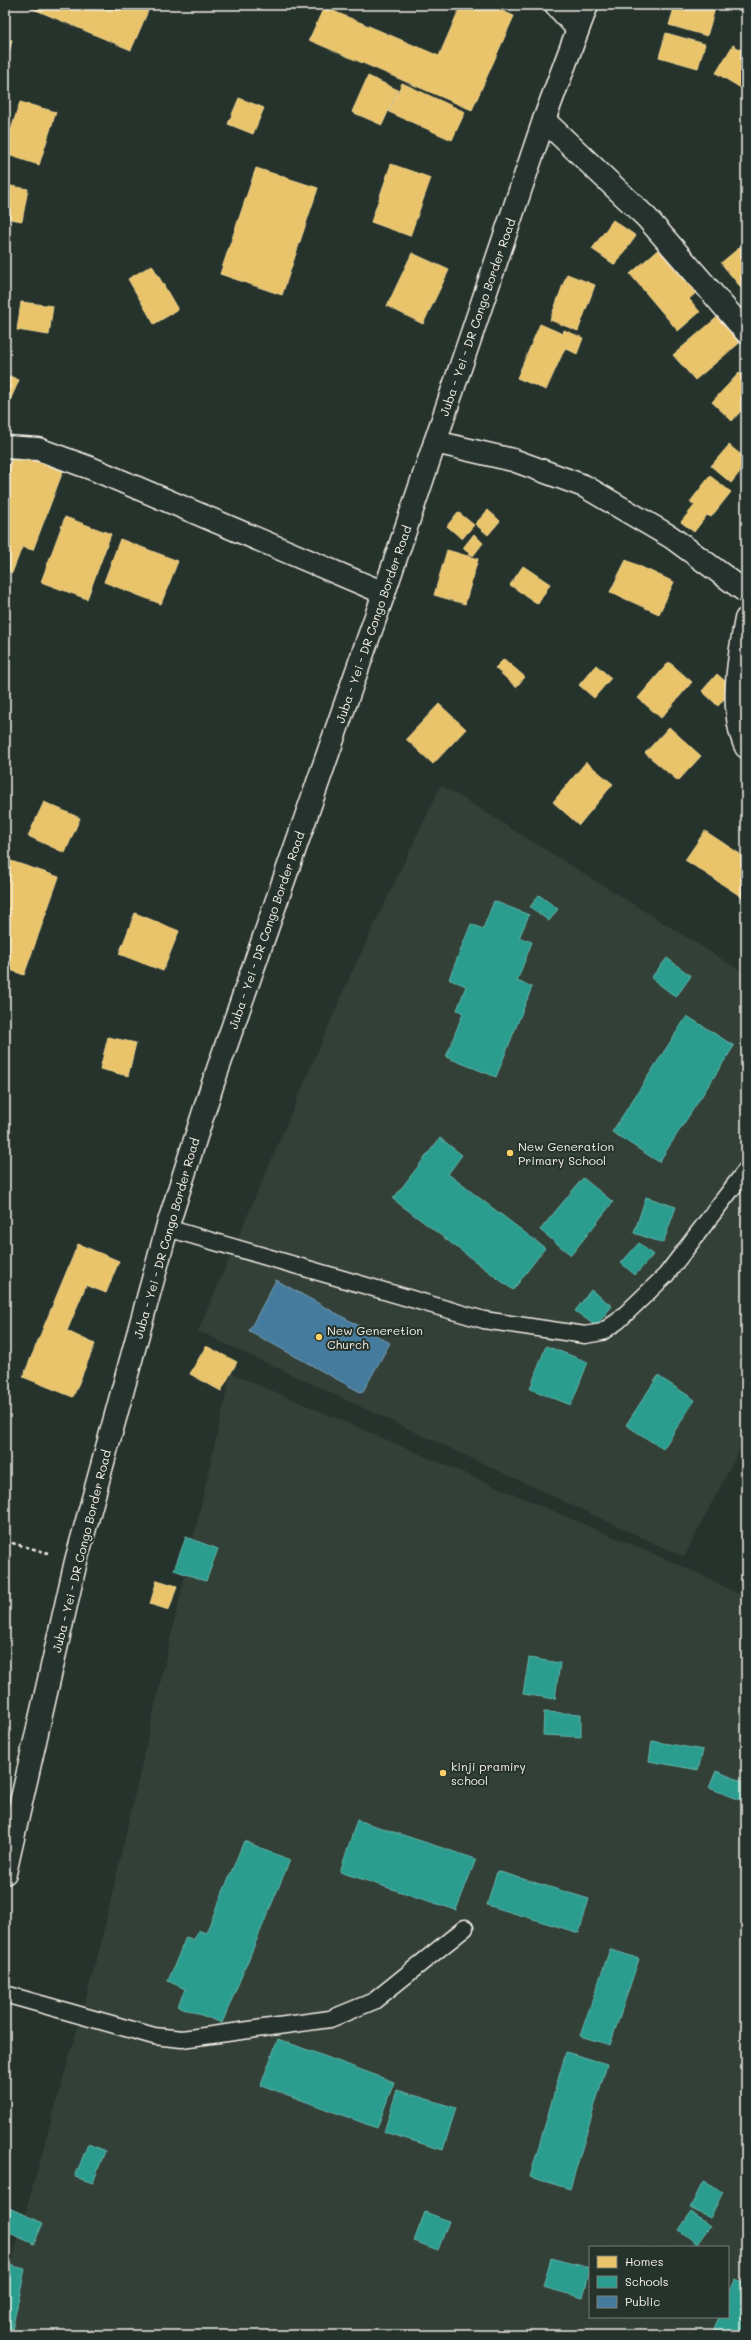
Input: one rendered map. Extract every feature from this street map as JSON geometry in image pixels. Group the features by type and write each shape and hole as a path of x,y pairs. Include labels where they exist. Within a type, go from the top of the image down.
{"main road":[{"path":"556,5 578,29"},
{"name":"Juba - Yei - DR Congo Border Road","path":"5,1873 76,1561 167,1228 212,1086 384,593 544,120 587,5"},
{"path":"544,120 647,218 746,332"},
{"path":"435,442 512,460 584,486 671,537 746,592"},
{"path":"5,447 38,449 93,469 384,593"},
{"path":"746,619 739,655 736,695 743,740 746,747"}],"lane":[{"path":"167,1228 484,1320 585,1335 602,1332 618,1321 666,1275 746,1170"},
{"path":"5,1994 154,2036 182,2040 330,2019 374,2001 465,1928"}],"path":[{"path":"5,1541 76,1561"}],"shaded area":[{"name":"New Generation Primary School","path":"441,785 746,974 746,1437 684,1557 198,1331 350,976"},
{"name":"kinji pramiry school","path":"231,1373 698,1573 746,1598 746,2335 5,2335 5,2285 100,1947"}],"building: Homes":[{"path":"24,5 134,5 148,11 131,50"},
{"path":"461,5 488,5 514,16 472,110 309,40 324,7 439,56"},
{"path":"675,5 716,5 707,36 669,25"},
{"path":"666,33 705,44 698,68 659,57"},
{"path":"5,39 12,40 5,71"},
{"path":"733,45 746,53 746,91 716,73"},
{"path":"368,76 398,90 382,125 352,112"},
{"path":"402,83 465,112 452,140 389,112"},
{"path":"239,98 264,108 253,134 228,124"},
{"path":"20,102 56,112 39,165 5,154 5,148"},
{"path":"391,164 431,178 410,236 371,222"},
{"path":"256,168 318,188 282,295 220,274"},
{"path":"5,185 28,189 22,221 5,218"},
{"path":"613,220 636,236 615,265 592,249"},
{"path":"746,242 746,288 743,290 721,263"},
{"path":"661,247 698,291 689,299 700,312 678,331 630,274"},
{"path":"412,253 449,270 423,324 387,306"},
{"path":"152,265 178,310 154,324 128,279"},
{"path":"567,274 595,285 578,331 550,320"},
{"path":"21,302 53,306 49,335 17,330"},
{"path":"721,314 743,340 695,380 673,355"},
{"path":"540,324 563,334 564,330 583,338 577,354 565,348 546,390 517,378"},
{"path":"739,373 746,379 746,405 732,421 712,402"},
{"path":"5,374 19,380 5,412"},
{"path":"729,445 746,459 746,464 731,483 711,466"},
{"path":"14,453 63,471 33,550 22,547 12,573 5,570 5,475"},
{"path":"710,476 731,492 711,517 707,515 694,532 681,522 695,505 690,502"},
{"path":"488,510 500,521 488,535 475,524"},
{"path":"458,512 474,525 462,539 447,526"},
{"path":"65,517 111,534 87,599 41,582"},
{"path":"474,534 483,543 473,556 463,548"},
{"path":"120,539 178,561 161,604 104,582"},
{"path":"447,550 478,559 465,604 434,595"},
{"path":"626,560 674,582 659,614 610,592"},
{"path":"523,566 550,584 538,604 510,585"},
{"path":"504,659 525,677 516,687 495,668"},
{"path":"669,662 692,682 661,718 638,698"},
{"path":"596,665 611,678 594,698 579,685"},
{"path":"717,674 733,688 718,706 702,691"},
{"path":"439,704 466,729 433,764 406,739"},
{"path":"669,727 701,756 678,781 645,753"},
{"path":"586,762 613,784 579,825 553,802"},
{"path":"44,802 80,818 65,853 28,836"},
{"path":"705,831 746,858 745,899 685,860"},
{"path":"5,859 59,877 24,975 5,968"},
{"path":"135,913 179,931 163,971 119,954"},
{"path":"108,1037 136,1043 128,1076 100,1069"},
{"path":"78,1244 119,1261 106,1293 86,1285 67,1331 95,1344 73,1397 23,1377"},
{"path":"206,1346 237,1362 221,1391 190,1374"},
{"path":"157,1580 177,1586 169,1610 150,1604"}],"building: Schools":[{"path":"539,895 558,909 549,921 530,907"},
{"path":"494,901 529,915 519,938 532,942 517,981 532,987 496,1077 446,1057 463,1013 457,1010 466,986 449,979 471,924 483,929"},
{"path":"667,958 691,976 676,997 651,978"},
{"path":"687,1016 734,1046 659,1162 612,1132"},
{"path":"440,1138 462,1155 448,1174 545,1248 513,1290 393,1199"},
{"path":"583,1178 613,1202 571,1255 540,1230"},
{"path":"646,1197 676,1207 663,1243 634,1233"},
{"path":"639,1243 653,1255 635,1275 621,1263"},
{"path":"591,1290 612,1306 596,1326 575,1311"},
{"path":"546,1346 588,1362 571,1405 530,1389"},
{"path":"658,1376 695,1400 663,1449 626,1425"},
{"path":"186,1537 218,1549 206,1581 174,1570"},
{"path":"529,1658 560,1663 555,1699 523,1694"},
{"path":"544,1712 581,1714 581,1737 543,1735"},
{"path":"652,1741 703,1750 698,1770 649,1761"},
{"path":"716,1771 746,1783 746,1802 709,1788"},
{"path":"357,1820 476,1859 456,1910 340,1872"},
{"path":"244,1841 290,1860 222,2023 178,2006 185,1989 168,1981 186,1937 194,1940 198,1930 206,1933"},
{"path":"497,1871 589,1899 579,1933 487,1905"},
{"path":"610,1949 639,1959 610,2045 580,2036"},
{"path":"278,2039 394,2082 377,2128 261,2085"},
{"path":"566,2052 607,2064 570,2189 530,2177"},
{"path":"397,2090 456,2108 443,2150 384,2132"},
{"path":"88,2144 105,2151 93,2183 75,2177"},
{"path":"703,2182 723,2192 710,2218 690,2208"},
{"path":"9,2208 43,2223 34,2244 5,2231 5,2218"},
{"path":"425,2212 449,2221 438,2250 414,2241"},
{"path":"691,2212 710,2226 697,2244 679,2230"},
{"path":"746,2250 746,2261 742,2260"},
{"path":"551,2258 589,2268 583,2298 543,2287"},
{"path":"5,2264 25,2269 11,2335 5,2335"},
{"path":"735,2280 746,2284 746,2335 712,2335 719,2318 729,2318 729,2294"}],"building: Public":[{"name":"New Generetion Church","path":"276,1280 390,1343 362,1393 249,1331"}],"place":[{"name":"New Generation Primary School","path":"510,1153"},
{"name":"New Generetion Church","path":"319,1337"},
{"name":"kinji pramiry school","path":"443,1773"}]}
